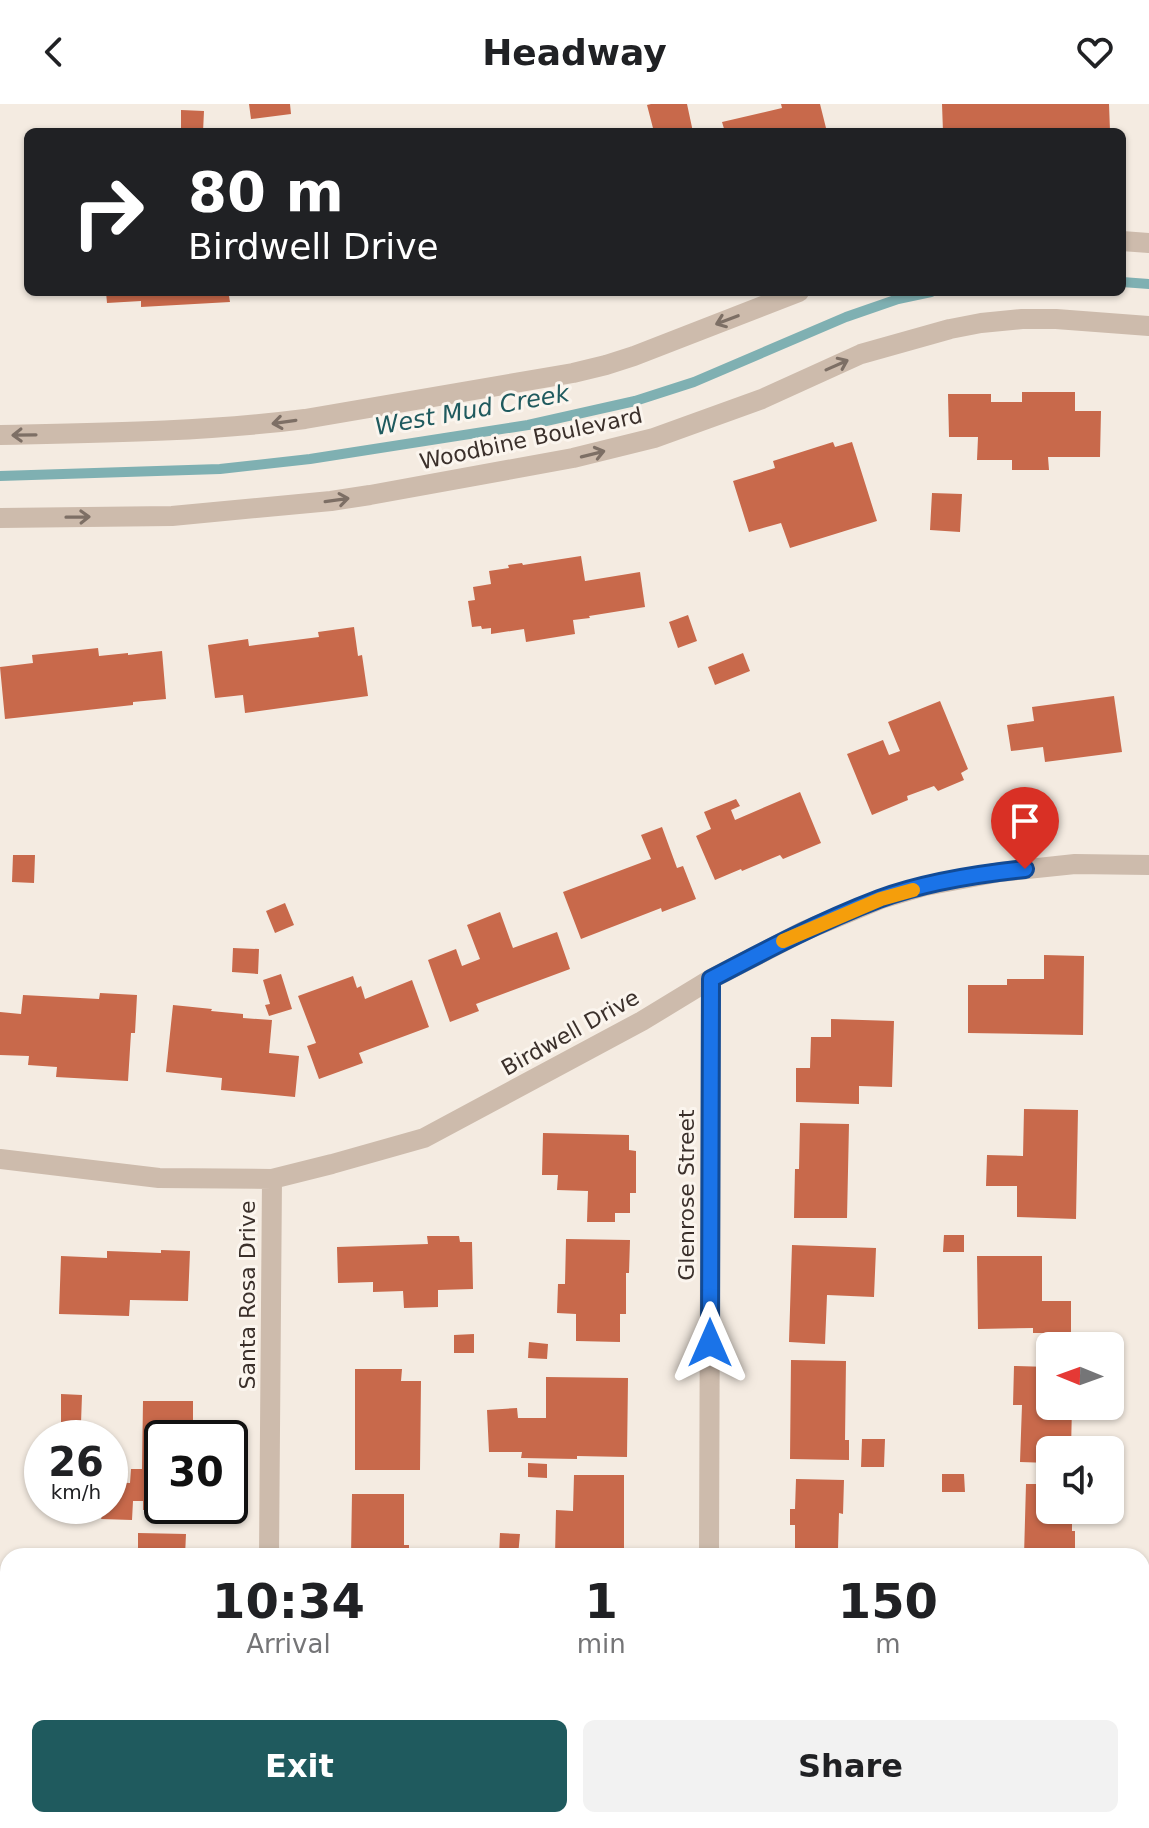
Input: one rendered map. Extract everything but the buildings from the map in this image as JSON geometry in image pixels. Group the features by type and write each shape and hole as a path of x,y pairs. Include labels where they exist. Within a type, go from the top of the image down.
{"street":[{"path":"1126,241 1149,243"},
{"path":"0,435 263,425 573,373 634,356 789,296"},
{"name":"Woodbine Boulevard","path":"0,518 172,516 370,495 573,458 654,438 762,399 861,354 950,329 1022,319 1149,326"},
{"name":"Birdwell Drive","path":"0,1159 159,1178 272,1179 424,1138 642,1021 711,979 804,931 881,899 925,886 1000,872 1075,864 1149,865"},
{"name":"Glenrose Street","path":"709,1548 711,979"},
{"name":"Santa Rosa Drive","path":"269,1548 272,1179"}],"waterway":[{"name":"West Mud Creek","path":"1126,282 1149,284"},
{"name":"West Mud Creek","path":"0,476 220,469 310,459 528,425 635,401 694,382 846,317 912,296"}],"slow traffic":[{"path":"783,941 881,899 913,890"}],"route":[{"path":"710,1343 711,979 804,931 881,899 925,886 1025,869"}]}
